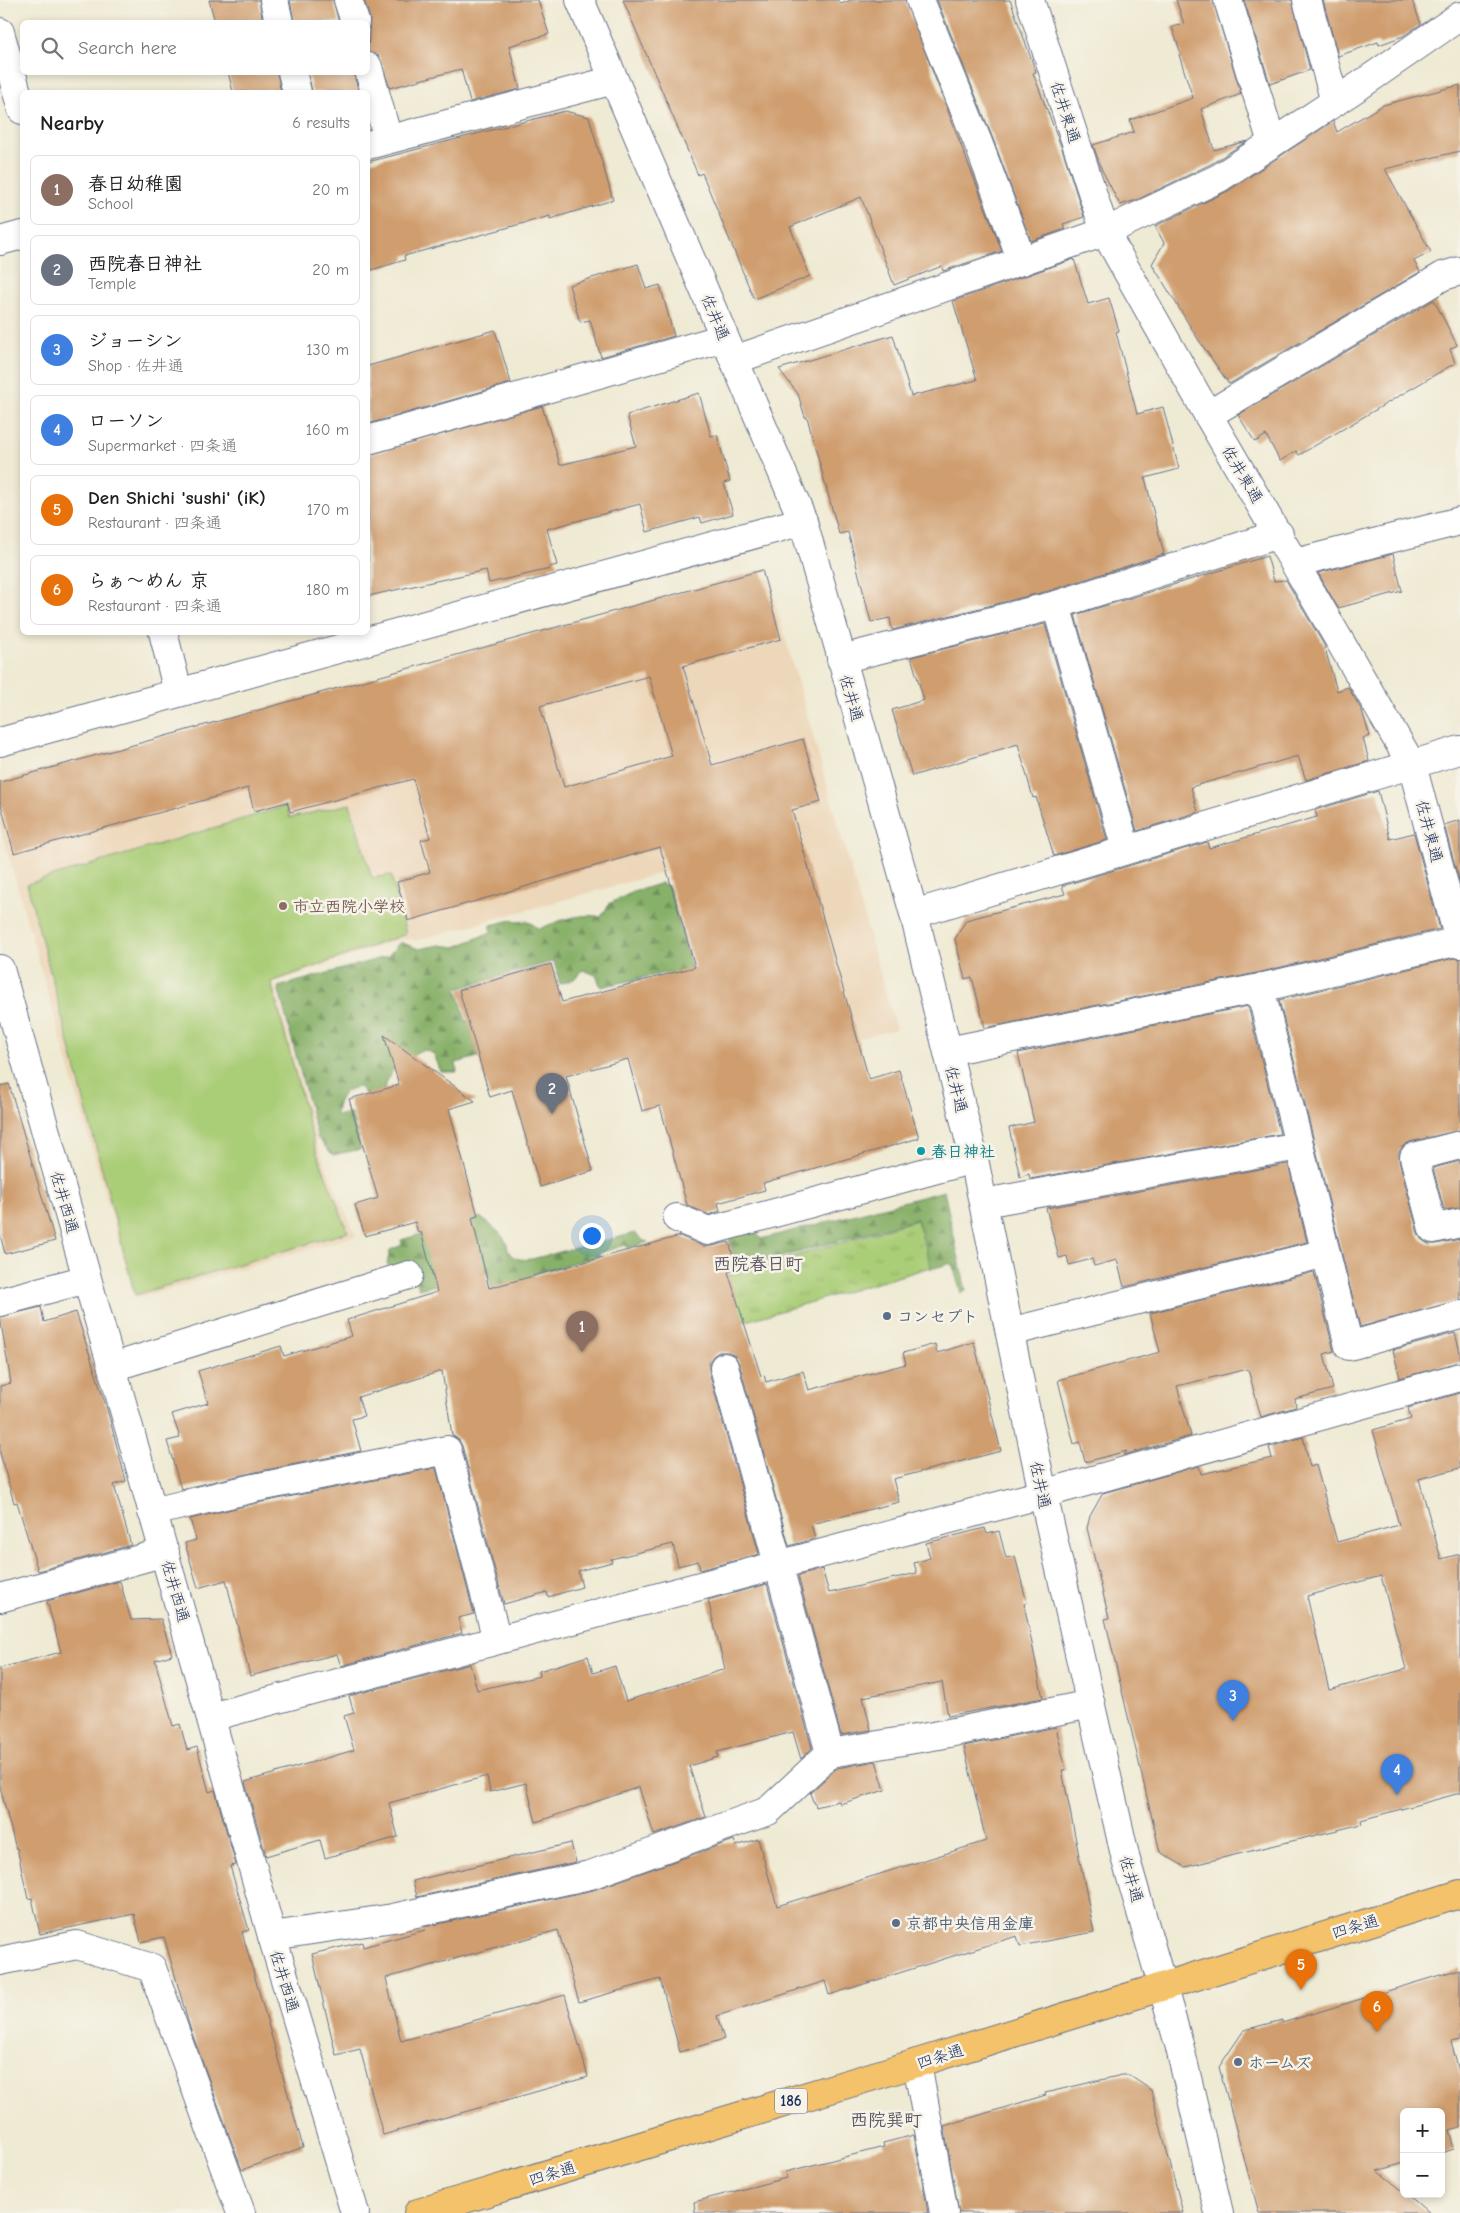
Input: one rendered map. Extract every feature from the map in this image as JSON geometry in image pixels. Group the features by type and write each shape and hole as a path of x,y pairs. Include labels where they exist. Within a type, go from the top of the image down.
{"main road":[{"name":"四条通","path":"418,2213 917,2063 1460,1894"}],"street":[{"path":"274,0 279,20"},
{"path":"348,0 354,20"},
{"name":"佐井通","path":"580,0 803,521 914,914 948,1051 984,1203 1043,1494 1126,1860 1179,2044 1219,2213"},
{"path":"920,0 979,145 1022,261"},
{"name":"佐井東通","path":"1030,0 1106,232 1208,415 1412,765 1460,943"},
{"path":"1228,0 1272,143"},
{"path":"1307,0 1335,102"},
{"path":"370,439 729,349 1022,261 1106,232 1218,178 1335,102 1453,12"},
{"path":"0,32 20,103"},
{"path":"293,75 296,90"},
{"path":"369,75 378,142 614,80"},
{"path":"0,241 20,236"},
{"path":"1208,415 1443,276 1460,271"},
{"path":"0,742 803,521"},
{"path":"1295,563 1460,521"},
{"path":"841,660 1056,606 1278,534"},
{"path":"1056,606 1126,849"},
{"path":"163,635 178,692"},
{"path":"914,914 1460,750"},
{"path":"948,1051 1260,988 1460,943"},
{"name":"佐井西通","path":"0,969 272,1936 355,2213"},
{"path":"1260,988 1349,1346 1460,1315"},
{"path":"1460,1144 1414,1157 1433,1229 1460,1223"},
{"path":"984,1203 1299,1146"},
{"path":"677,1218 708,1231 974,1159"},
{"path":"1010,1332 1326,1254"},
{"path":"112,1367 409,1275"},
{"path":"0,1302 87,1279"},
{"path":"724,1367 830,1753"},
{"path":"211,1717 1043,1494 1460,1377"},
{"path":"152,1512 254,1488 447,1450 497,1640"},
{"path":"0,1598 165,1552"},
{"path":"272,1936 393,1918 590,1875 768,1812 830,1753 939,1735 1091,1704"},
{"path":"0,1961 77,1945 152,1968 241,2213"},
{"path":"917,2063 944,2213"}],"shaded area":[{"name":"市立西院小学校","path":"768,577 896,1029 716,1076 704,1007 665,872 418,940 401,939 274,983 318,1147 356,1236 135,1299 0,826 0,782"}],"green space":[{"path":"350,804 372,878 391,875 406,934 271,982 315,1148 348,1232 135,1295 27,884 286,806 290,818"},
{"path":"662,883 669,887 701,1004 700,1080 670,972 601,987 596,975 583,970 574,979 560,984 554,961 457,989 466,1021 475,1020 480,1043 475,1047 482,1056 456,1063 457,1072 441,1072 434,1054 425,1050 417,1052 399,1070 394,1068 387,1081 382,1098 364,1093 360,1087 345,1092 342,1096 336,1116 351,1113 361,1149 333,1155 318,1139 278,987 388,956 400,942 419,949 439,945 456,947 491,932 491,925 512,920 516,922 528,921 539,929 578,916 601,917 609,904 633,892"},
{"path":"944,1191 966,1291 961,1293 952,1263 931,1269 917,1219 738,1269 729,1238 755,1231 761,1239"},
{"path":"480,1217 501,1235 507,1243 508,1250 512,1256 521,1259 532,1259 635,1233 648,1242 627,1248 626,1245 599,1253 599,1256 533,1274 534,1282 494,1294 487,1273 419,1289 415,1273 395,1273 387,1264 390,1250 402,1245 401,1240"},
{"path":"917,1220 931,1267 719,1329 706,1282"}],"building":[{"path":"209,0 259,0 263,20 214,20"},
{"path":"290,0 333,0 338,20 294,20"},
{"path":"364,0 538,0 549,34 509,46 520,89 470,102 461,69 390,88 379,56 370,53 370,18"},
{"path":"623,0 838,0 841,4 851,0 905,0 1002,251 943,271 942,266 894,285 861,197 790,227 810,276 754,299 702,173 698,175"},
{"path":"937,0 1010,0 1036,72 1033,73 1064,154 1084,217 1063,224 1065,229 1031,241 993,139"},
{"path":"1176,0 1213,0 1241,94 1201,109 1214,150 1247,141 1211,164 1137,200 1120,205 1102,170 1093,145 1134,132 1130,120 1193,98 1172,27 1184,24"},
{"path":"1244,0 1292,0 1310,70 1270,84"},
{"path":"1323,0 1412,0 1421,24 1403,36 1379,45 1378,42 1338,56"},
{"path":"229,75 278,75 281,90 232,90"},
{"path":"309,75 354,75 358,90 312,90"},
{"path":"1460,85 1460,151 1385,169 1431,252 1414,261 1420,272 1229,384 1198,339 1152,264 1164,243 1155,226 1228,191 1333,121 1337,132 1383,105"},
{"path":"565,111 589,117 613,200 550,219 550,216 404,256 405,260 370,270 370,161"},
{"path":"1074,259 1088,304 1109,298 1119,331 1116,332 1137,414 1163,407 1179,469 1145,478 1164,554 1052,590 892,630 890,618 871,622 848,532 839,534 807,417 805,417 798,394 779,369 893,335 911,396 977,380 953,301"},
{"path":"638,264 646,289 660,285 674,336 601,357 590,320 580,322 569,285"},
{"path":"1434,300 1457,345 1450,349 1455,363 1299,455 1296,451 1280,461 1266,435 1255,442 1238,415"},
{"path":"495,330 511,383 370,423 370,365"},
{"path":"699,393 711,436 717,435 730,481 724,483 733,514 702,523 700,517 647,532 640,504 547,529 557,565 549,567 550,569 489,583 486,570 370,596 370,454 542,406 560,465 636,446 627,415"},
{"path":"1393,554 1402,591 1338,608 1318,573"},
{"path":"1267,556 1274,581 1286,580 1324,645 1337,691 1348,687 1362,711 1370,736 1363,738 1369,761 1306,780 1298,756 1191,787 1198,812 1137,831 1075,615"},
{"path":"762,570 781,639 683,666 712,765 803,739 821,802 792,810 869,1079 899,1070 919,1138 763,1183 765,1190 718,1203 720,1211 709,1215 687,1205 660,1106 642,1111 628,1059 566,1076 593,1171 540,1187 512,1090 490,1097 459,990 551,964 562,1002 695,967 660,847 408,921 397,882 430,872 421,840 430,838 413,779 290,812 287,802 254,811 248,788 14,853 0,801 0,782","holes":["649,676 672,756 564,787 540,706"]},
{"path":"1045,624 1107,840 1054,856 1036,797 1033,798 1018,744 912,776 892,710 924,700 911,657"},
{"path":"1378,791 1390,839 1414,833 1440,929 1257,973 985,1028 972,977 965,979 955,939 966,920 1065,894 1062,886 1207,842 1209,848 1317,817 1315,810"},
{"path":"1460,820 1460,884 1444,825"},
{"path":"1454,958 1460,959 1460,1130 1410,1142 1403,1146 1399,1152 1399,1160 1421,1239 1428,1244 1436,1244 1460,1239 1460,1300 1360,1327 1279,1000"},
{"path":"1248,1006 1280,1134 1030,1179 1029,1174 1020,1177 1009,1128 1034,1122 1018,1053"},
{"path":"384,1035 475,1101 449,1109 478,1216 472,1218 489,1288 680,1236 703,1246 729,1242 737,1269 728,1272 761,1376 764,1375 766,1382 803,1371 809,1390 906,1364 903,1353 935,1344 937,1353 974,1342 1001,1451 893,1479 899,1502 811,1524 815,1539 789,1546 739,1363 735,1356 728,1352 719,1352 713,1356 709,1363 709,1371 759,1554 700,1570 698,1561 678,1566 673,1544 611,1559 612,1562 578,1571 582,1587 548,1597 547,1592 504,1604 462,1446 459,1440 452,1435 442,1371 358,1397 364,1416 352,1419 361,1451 181,1489 167,1441 180,1438 172,1414 208,1403 198,1371 281,1346 284,1356 352,1336 347,1320 437,1292 421,1232 418,1233 415,1222 365,1236 355,1205 378,1198 349,1099 399,1085"},
{"path":"9,1084 55,1241 5,1254 0,1234 0,1086"},
{"path":"1460,1161 1460,1208 1444,1210 1433,1168"},
{"path":"1288,1164 1307,1242 1124,1287 1117,1260 1094,1266 1092,1259 1069,1265 1067,1256 1059,1258 1046,1208"},
{"path":"1314,1272 1334,1351 1324,1354 1333,1389 1295,1399 1296,1407 1261,1417 1248,1369 1177,1386 1191,1436 1124,1455 1127,1451 1085,1462 1080,1442 1074,1444 1058,1380 1160,1352 1150,1313"},
{"path":"41,1307 44,1322 76,1312 107,1409 126,1481 114,1485 131,1545 38,1571 17,1502 14,1503 0,1453 0,1386 11,1383 0,1317"},
{"path":"1455,1333 1460,1352 1460,1362 1400,1378 1393,1350"},
{"path":"1460,1393 1460,1468 1419,1479 1441,1559 1460,1554 1460,1793 1361,1820 1362,1824 1185,1867 1160,1852 1105,1619 1109,1618 1087,1528 1090,1516 1103,1493 1199,1466 1201,1474 1272,1458 1269,1447 1303,1437 1310,1467 1316,1465 1337,1542 1399,1525 1373,1430 1411,1419 1408,1408","holes":["1381,1576 1406,1669 1329,1690 1307,1596"]},
{"path":"436,1468 474,1614 458,1618 462,1633 341,1666 337,1654 250,1676 226,1580 198,1588 185,1543 196,1540 190,1519 257,1503"},
{"path":"985,1528 987,1534 999,1531 1006,1558 1015,1556 1027,1603 1024,1604 1043,1698 948,1716 942,1682 863,1697 871,1730 841,1735 798,1576 822,1569 829,1593 917,1573 914,1563 930,1558 926,1543"},
{"path":"120,1581 131,1620 161,1619 172,1655 155,1660 173,1726 180,1724 187,1750 197,1747 209,1792 215,1790 236,1865 230,1866 249,1930 242,1932 303,2147 242,2170 190,2028 164,1937 141,1942 134,1914 40,1934 32,1898 28,1899 17,1848 0,1787 0,1668 61,1652 47,1601"},
{"path":"767,1584 812,1748 801,1759 793,1732 717,1752 718,1757 689,1766 706,1817 654,1835 639,1787 536,1822 526,1783 490,1792 487,1776 389,1803 398,1837 325,1858 320,1840 266,1856 245,1782 354,1750 344,1716 354,1713 349,1696 470,1664 477,1690 540,1676 539,1671 588,1656 593,1673 615,1666 626,1701 725,1669 708,1600"},
{"path":"1056,1727 1066,1770 1062,1770 1094,1932 1020,1946 1017,1936 829,1995 825,1981 717,2016 724,2039 680,2052 660,1979 579,2002 558,1930 386,1978 401,2041 565,1995 588,2077 383,2135 360,2049 336,2055 312,1954 362,1942 363,1947 425,1930 424,1927 593,1890 734,1840 736,1846 758,1839 777,1906 986,1841 964,1746"},
{"path":"876,1761 885,1790 840,1804 839,1801 816,1807 810,1793 837,1768"},
{"path":"571,1843 576,1862 417,1897 413,1881"},
{"path":"1460,1969 1460,2040 1451,2042 1460,2075 1460,2128 1449,2131 1454,2149 1445,2152 1445,2108 1400,2108 1400,2164 1378,2171 1400,2189 1400,2198 1412,2198 1429,2213 1259,2213 1219,2067 1244,2030 1282,2020 1282,2023"},
{"path":"1129,2075 1151,2090 1183,2213 959,2213 944,2126 1046,2095 1045,2093"},
{"path":"914,2135 928,2213 695,2213 694,2202 786,2178 785,2172 884,2147 883,2143"}],"place":[{"name":"市立西院小学校","path":"283,906"},
{"name":"西院春日神社","path":"552,1114"},
{"name":"春日神社","path":"921,1151"},
{"name":"コンセプト","path":"887,1316"},
{"name":"春日幼稚園","path":"582,1352"},
{"name":"ジョーシン","path":"1233,1721"},
{"name":"ローソン","path":"1397,1795"},
{"name":"京都中央信用金庫","path":"896,1923"},
{"name":"Den Shichi 'sushi' (iK)","path":"1301,1990"},
{"name":"らぁ〜めん 京","path":"1377,2032"},
{"name":"ホームズ","path":"1238,2062"}],"district":[{"name":"西院春日町","path":"758,1264"},
{"name":"西院巽町","path":"886,2120"}]}
